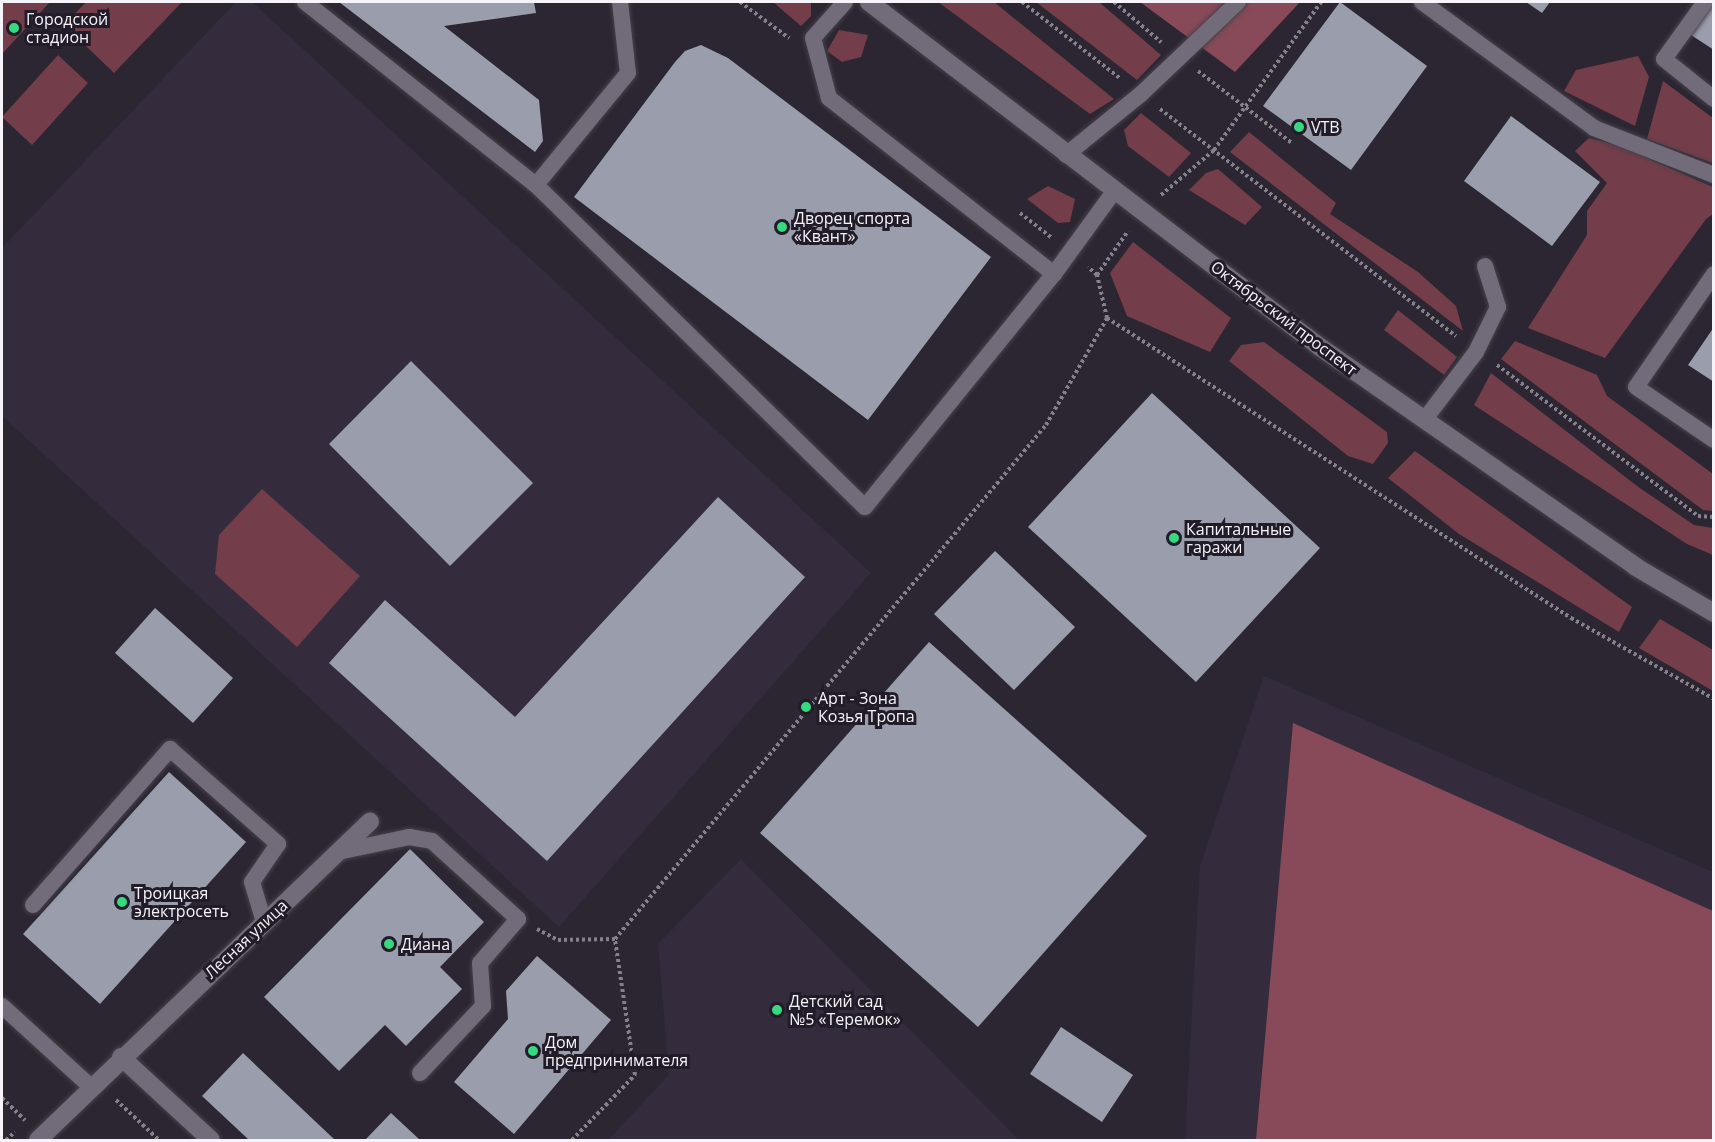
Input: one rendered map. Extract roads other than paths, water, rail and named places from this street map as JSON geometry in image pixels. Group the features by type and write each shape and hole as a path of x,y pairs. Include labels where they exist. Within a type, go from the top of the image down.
{"main road":[{"name":"Октябрьский проспект","path":"869,2 1066,155 1320,347 1636,567 1712,611"},
{"name":"Лесная улица","path":"38,1140 121,1057 370,822"},
{"path":"121,1057 211,1140"}],"lane":[{"path":"305,2 537,185 865,507 1054,274 1115,190"},
{"path":"537,185 628,73 620,2"},
{"path":"845,2 813,38 829,98 1054,274"},
{"path":"1066,155 1141,94 1238,2"},
{"path":"1422,2 1594,128 1713,175"},
{"path":"1705,2 1664,59 1713,99"},
{"path":"1425,419 1476,352 1497,307 1485,266"},
{"path":"1713,274 1636,387 1713,440"},
{"path":"33,905 170,749 278,844 252,882 264,922"},
{"path":"338,852 409,837 432,842 518,919 480,963 483,1006 420,1073"},
{"path":"2,1006 91,1087"}],"place":[{"name":"Городской стадион","path":"14,28"},
{"name":"VTB","path":"1299,127"},
{"name":"Дворец спорта «Квант»","path":"782,227"},
{"name":"Капитальные гаражи","path":"1174,538"},
{"name":"Арт - Зона Козья Тропа","path":"806,707"},
{"name":"Троицкая электросеть","path":"122,902"},
{"name":"Диана","path":"389,944"},
{"name":"Детский сад №5 «Теремок»","path":"777,1010"},
{"name":"Дом предпринимателя","path":"533,1051"}]}
